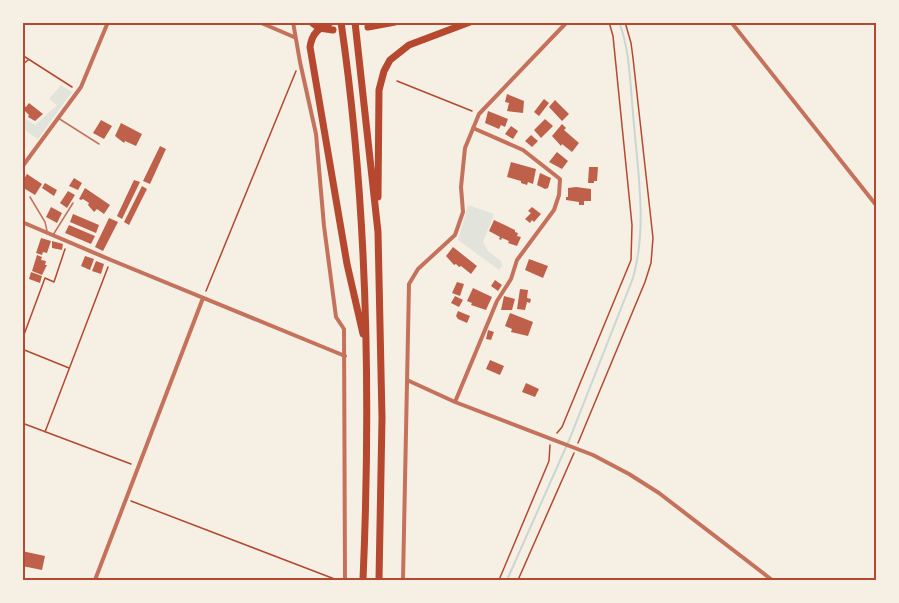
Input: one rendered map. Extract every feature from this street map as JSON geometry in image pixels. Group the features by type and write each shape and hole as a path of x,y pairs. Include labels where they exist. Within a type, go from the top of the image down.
{"highway":[{"path":"311,22 319,28"},
{"path":"341,22 347,61 360,210 366,351 363,580"},
{"path":"355,22 378,232"},
{"path":"368,27 395,22"},
{"path":"379,580 382,418 378,232 379,90 384,70 390,60 409,45 470,22"},
{"path":"332,26 319,28 311,39 310,47 347,264 366,351"}],"street":[{"path":"22,167 81,87 108,22"},
{"path":"260,22 295,37"},
{"path":"293,22 316,134 324,226 336,317 344,329 345,580"},
{"path":"403,580 409,284 418,269 454,235 463,212 461,187 465,148 479,114 567,22"},
{"path":"731,22 876,205"},
{"path":"455,402 496,302 511,279 517,260 554,210 559,195 560,179 523,150 473,128"},
{"path":"22,222 345,356"},
{"path":"95,580 203,298"},
{"path":"406,380 455,402 593,455 629,474 659,493 772,580"}],"lane":[{"path":"58,117 99,144"},
{"path":"30,197 45,222 46,233"},
{"path":"53,236 73,203"}],"path":[{"path":"498,580 549,461 551,439 562,427 631,260 633,247 631,213 613,36 609,22"},
{"path":"518,580 645,282 652,253 653,238 633,58 625,22"},
{"path":"22,55 77,91"},
{"path":"22,65 29,59"},
{"path":"203,298 300,62"},
{"path":"397,81 479,114"},
{"path":"22,340 45,278 54,282 67,242"},
{"path":"45,432 111,260"},
{"path":"22,350 70,368"},
{"path":"22,423 139,467"},
{"path":"126,499 337,580"}],"shaded area":[{"path":"61,85 72,92 38,139 23,129 23,117 35,125 57,105 49,99"},
{"path":"468,205 494,214 483,242 488,251 501,261 502,266 499,270 458,240"}],"building":[{"path":"507,94 524,101 523,113 507,111 509,103 505,102"},
{"path":"544,99 549,103 539,116 534,112"},
{"path":"555,100 569,114 562,121 549,107"},
{"path":"29,103 43,114 35,121 28,117 29,115 24,110 22,112 22,104 26,107"},
{"path":"488,111 508,119 505,127 501,125 499,129 485,123"},
{"path":"545,119 553,126 541,138 534,130"},
{"path":"101,120 112,126 104,139 93,133"},
{"path":"121,123 142,134 136,146 125,141 124,143 115,136"},
{"path":"562,124 566,128 564,130 579,143 572,152 562,144 561,146 552,136"},
{"path":"511,126 518,131 513,139 505,134"},
{"path":"531,135 538,141 532,147 525,141"},
{"path":"160,146 166,149 150,184 143,181"},
{"path":"557,152 568,161 562,169 549,162"},
{"path":"511,162 536,169 533,184 528,182 527,185 507,177"},
{"path":"589,167 598,167 597,181 594,183 588,183"},
{"path":"540,173 551,178 548,188 537,185"},
{"path":"27,174 42,184 35,195 22,187"},
{"path":"74,178 82,183 78,190 69,186"},
{"path":"134,180 140,182 122,219 117,216"},
{"path":"45,183 57,190 54,196 42,188"},
{"path":"142,186 147,189 129,225 124,222"},
{"path":"85,188 110,205 104,214 97,209 94,212 88,205 89,203 79,199"},
{"path":"568,188 591,189 591,201 584,201 584,205 579,205 579,202 566,200"},
{"path":"68,191 75,195 67,208 60,203"},
{"path":"51,207 62,213 57,223 46,217"},
{"path":"532,207 541,214 530,223 525,219 531,213 528,211"},
{"path":"73,214 99,225 96,233 70,222"},
{"path":"109,218 118,222 103,251 95,247"},
{"path":"494,220 518,233 517,236 521,237 517,246 502,238 499,239 500,237 489,231"},
{"path":"69,225 95,236 91,244 65,233"},
{"path":"41,238 51,241 47,253 43,252 42,255 36,253"},
{"path":"52,241 63,244 62,250 52,248"},
{"path":"453,247 477,266 471,274 461,266 454,265 446,256"},
{"path":"37,255 42,257 41,260 46,261 45,265 47,265 42,275 32,271"},
{"path":"85,256 94,259 90,270 81,266"},
{"path":"529,259 548,266 543,278 525,270"},
{"path":"96,261 104,264 101,274 92,271"},
{"path":"31,272 42,276 40,283 29,279"},
{"path":"495,280 502,285 498,291 491,286"},
{"path":"457,282 464,284 460,296 452,293"},
{"path":"473,288 492,297 486,310 471,305 472,303 467,301"},
{"path":"520,289 528,290 527,298 531,299 530,303 527,302 525,310 517,309"},
{"path":"455,296 463,300 459,307 451,303"},
{"path":"504,296 515,299 512,310 501,310"},
{"path":"458,311 470,316 467,323 458,319 456,316"},
{"path":"510,313 533,322 528,336 511,332 512,329 505,326"},
{"path":"488,330 494,332 491,340 486,339"},
{"path":"490,360 504,366 500,375 486,369"},
{"path":"526,383 539,389 535,397 522,392"},
{"path":"22,551 45,556 42,570 22,566"}],"waterway":[{"path":"507,580 570,438 633,278 640,237 639,175 629,67 619,22"}]}
